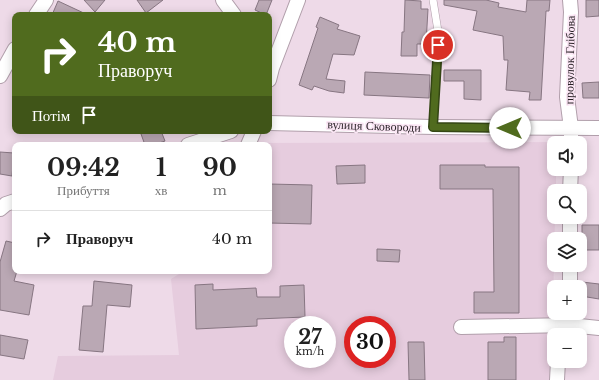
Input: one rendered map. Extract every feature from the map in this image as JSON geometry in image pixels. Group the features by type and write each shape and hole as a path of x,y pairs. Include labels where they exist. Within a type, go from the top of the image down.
{"street":[{"path":"38,12 46,0"},
{"path":"223,0 232,12"},
{"path":"272,65 298,0"},
{"name":"провулок Глібова","path":"570,0 571,12 567,97 571,136"},
{"path":"0,76 12,55"},
{"name":"вулиця Сковороди","path":"272,123 433,127 599,128"},
{"path":"197,142 222,134"},
{"path":"461,326 568,324 599,328"},
{"path":"557,380 558,368"}],"lane":[{"path":"433,0 438,31 438,60 433,127"}],"shaded area":[{"path":"547,142 547,176 556,176 556,184 547,184 547,224 555,224 555,232 547,232 547,272 554,272 554,280 547,280 547,320 552,320 552,328 547,328 547,368 550,368 549,380 53,380 58,356 179,355 171,279 179,274 272,274 272,143"}],"building":[{"path":"84,0 105,0 95,12"},
{"path":"137,0 163,0 147,12 145,12"},
{"path":"259,0 272,0 267,12 259,12 255,10"},
{"path":"405,0 421,1 421,9 428,9 426,44 417,44 417,56 401,56 402,32 404,32"},
{"path":"444,0 486,0 499,3 498,7 526,12 527,0 550,0 549,11 546,11 541,100 529,100 530,92 506,90 508,60 504,60 503,36 473,30 477,11 444,5"},
{"path":"586,0 599,0 599,16 586,17"},
{"path":"58,1 82,12 53,12"},
{"path":"320,17 339,25 337,29 360,36 354,55 333,54 326,79 345,81 344,93 329,91 314,86 312,90 299,85 318,28 316,27"},
{"path":"444,70 481,70 481,100 464,99 464,81 444,81"},
{"path":"365,72 430,75 429,98 364,95"},
{"path":"599,82 599,98 583,98 582,83"},
{"path":"141,134 162,134 165,141 162,142 144,142"},
{"path":"0,152 12,153 12,176 0,174"},
{"path":"365,165 365,183 337,184 336,166"},
{"path":"440,165 519,167 519,313 474,313 474,292 494,292 493,189 440,189"},
{"path":"272,184 312,185 311,224 272,223"},
{"path":"582,225 599,225 599,250 587,250 587,232 582,232"},
{"path":"6,241 12,242 12,274 16,274 14,281 34,285 29,315 0,310 0,262"},
{"path":"377,249 400,250 399,262 377,261"},
{"path":"94,281 132,285 130,307 107,305 103,352 79,350 83,306 92,306"},
{"path":"587,283 599,284 599,299 587,297"},
{"path":"213,284 213,290 256,288 257,297 280,297 280,286 304,285 305,316 284,316 284,318 257,319 257,326 196,329 195,285"},
{"path":"0,335 28,340 24,359 0,355"},
{"path":"504,337 516,337 516,380 488,380 488,342 504,342"},
{"path":"408,342 424,342 425,380 409,380"}],"route":[{"path":"438,45 433,127 510,128"}]}
